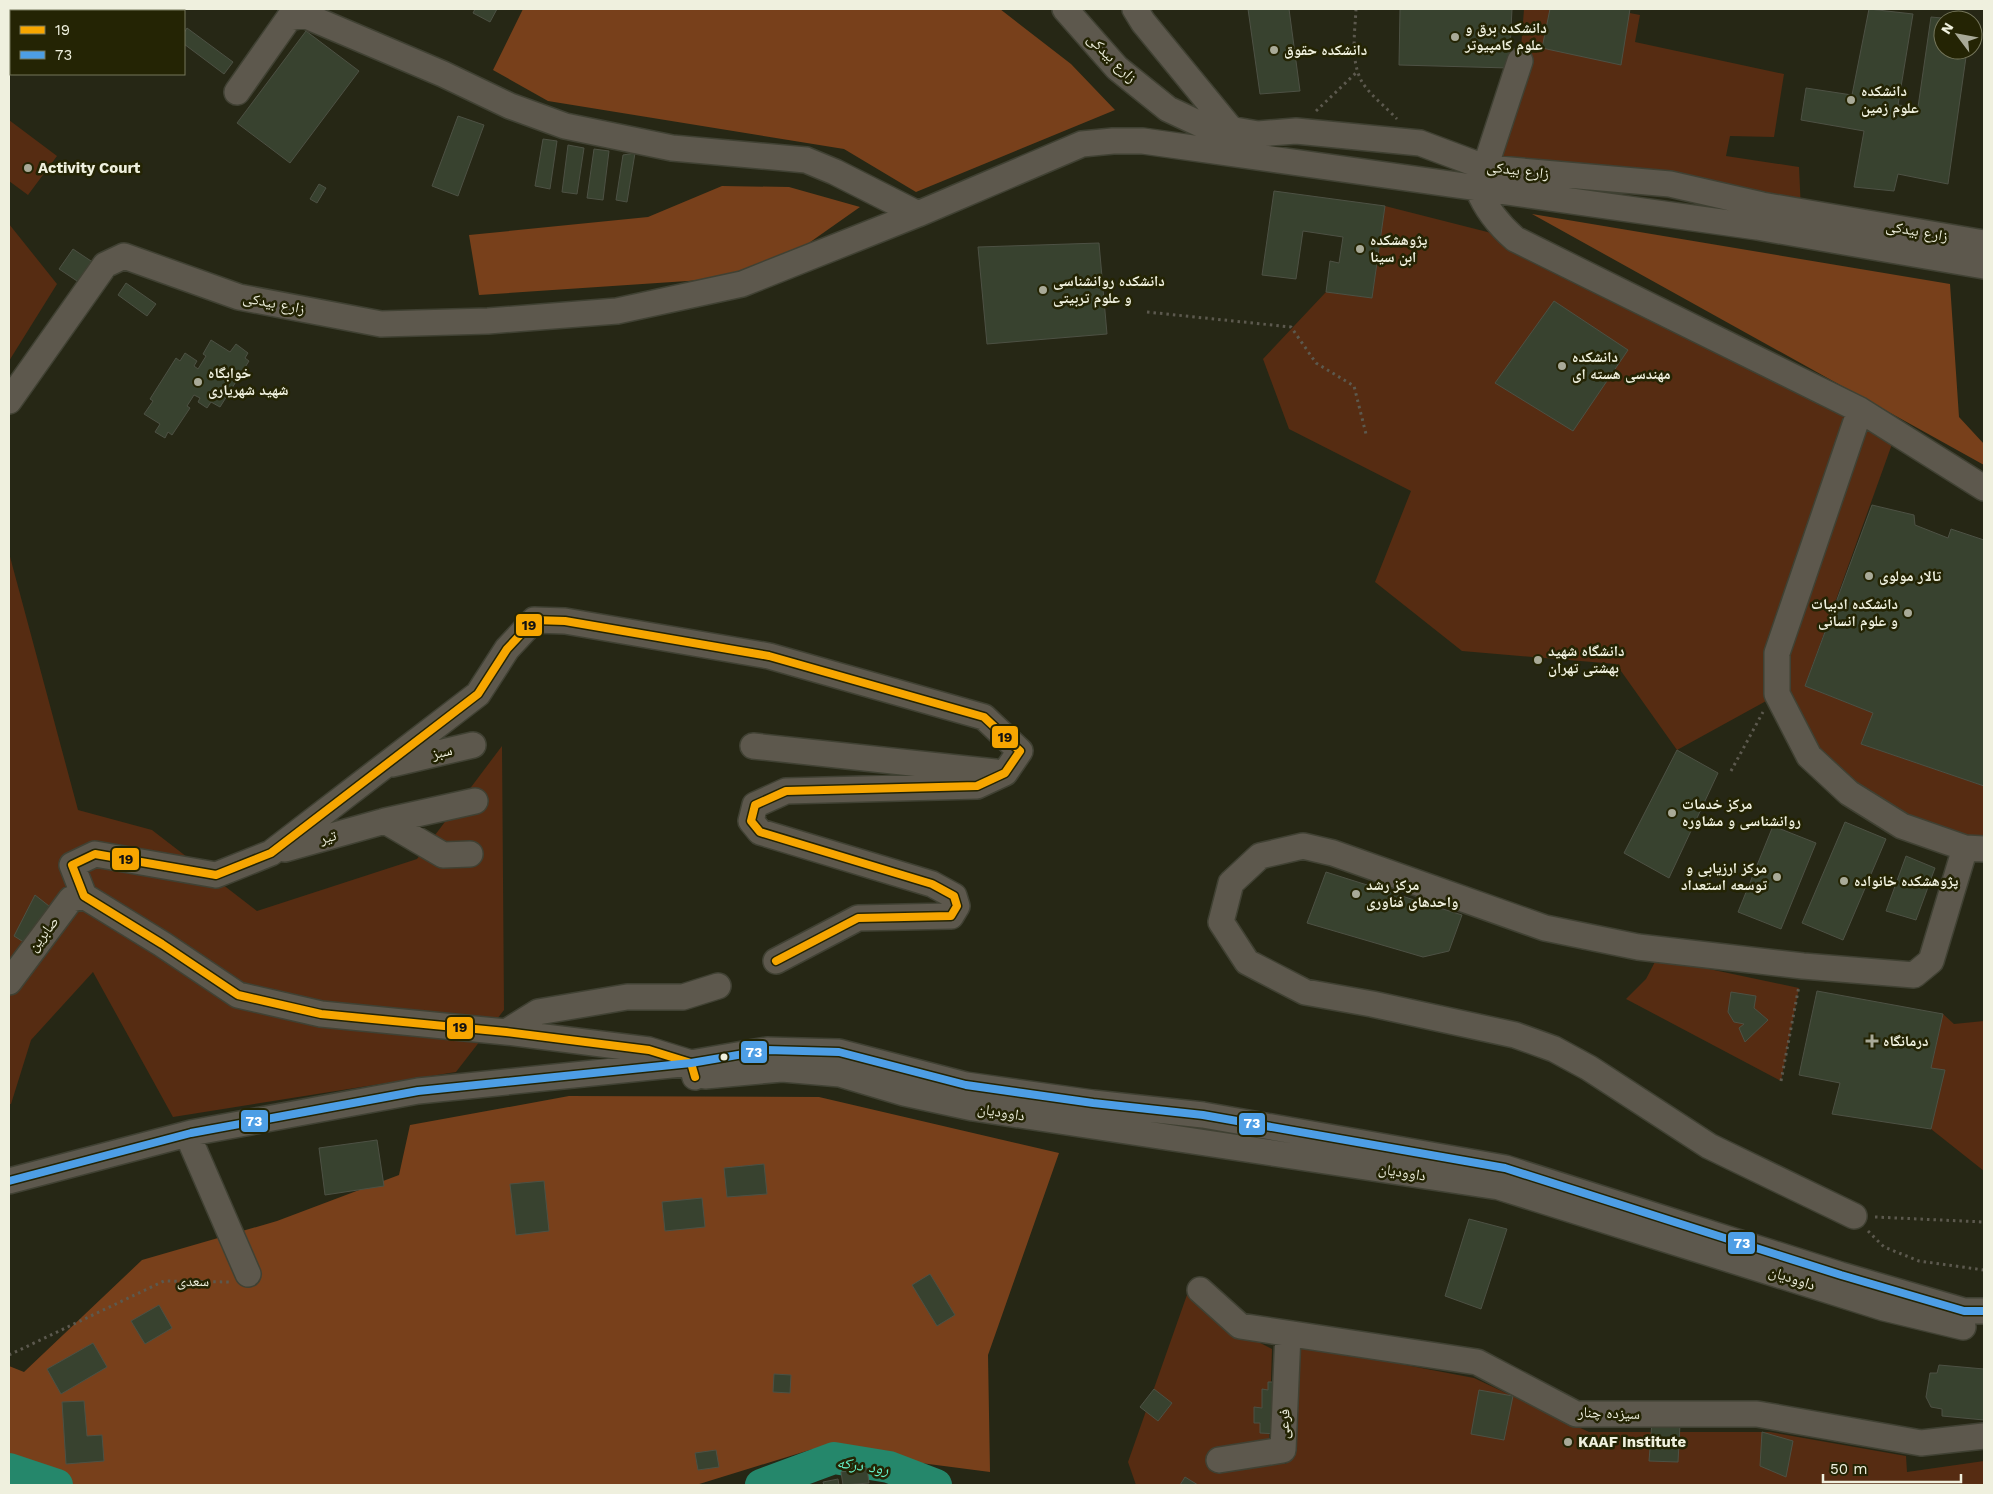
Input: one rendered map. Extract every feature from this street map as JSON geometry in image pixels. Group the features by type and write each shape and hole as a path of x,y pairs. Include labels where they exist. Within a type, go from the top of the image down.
{"street":[{"name":"زارع بیدکی","path":"1066,9 1117,68 1168,109 1200,124 1258,134 1296,131 1420,143 1482,179 1670,184 1762,204 1984,243"},
{"path":"1135,9 1230,128"},
{"path":"237,92 289,18 304,16 443,74 510,106 565,126 672,148 806,160 835,172 918,214"},
{"path":"1520,61 1482,179 1483,202 1515,239 1860,410 1984,488"},
{"name":"زارع بیدکی","path":"9,401 105,265 124,256 239,297 381,324 488,321 617,311 742,284 918,214 1082,144 1114,140 1143,141 1482,179 1984,266"},
{"path":"1854,1216 1709,1146 1589,1068 1554,1049 1515,1035 1372,1004 1305,992 1247,962 1221,922 1231,883 1260,856 1303,846 1333,853 1545,928 1638,948 1803,966 1914,975 1930,961 1975,849 1902,826 1849,793 1809,756 1777,694 1778,653 1860,410"},
{"path":"693,1070 649,1050 506,1032 322,1014 238,995 162,944 84,896 72,865 95,854 216,875 271,852 478,694 507,649 534,620 565,621 735,648 768,656 984,717 1020,751 1005,773 977,786 786,792 755,805 751,821 760,832 932,884 954,896 957,906 951,916 858,918 776,961"},
{"name":"سبز","path":"382,766 473,745"},
{"path":"753,746 1005,773"},
{"name":"تیر","path":"271,852 385,821 475,802"},
{"path":"385,821 443,855 470,854"},
{"name":"صابرین","path":"9,982 71,899 84,896"},
{"path":"506,1032 538,1012 627,997 683,997 718,986"},
{"name":"داوودیان","path":"9,1193 74,1174 192,1146 420,1102 693,1070 767,1050 839,1052 966,1085 1093,1103 1203,1114 1505,1168 1841,1275 1964,1311 1984,1311"},
{"name":"داوودیان","path":"9,1181 191,1133 418,1091 693,1070 782,1069 840,1074 904,1093 973,1108 1295,1155 1499,1188 1884,1308 1958,1327 1984,1328"},
{"path":"1290,1130 1295,1155"},
{"path":"192,1146 248,1274"},
{"name":"سیزده چنار","path":"1200,1290 1240,1326 1477,1362 1576,1414 1757,1414 1921,1443 1984,1436"},
{"name":"فرعی","path":"1219,1460 1283,1450 1288,1334"}],"path":[{"path":"1356,9 1355,58 1363,83 1420,143"},
{"path":"1296,131 1358,70"},
{"path":"1147,312 1291,327 1316,363 1354,386 1366,434"},
{"path":"1732,771 1766,706"},
{"path":"1781,1081 1803,966"},
{"path":"1854,1216 1984,1222"},
{"path":"1854,1216 1884,1247 1919,1261 1984,1270"},
{"name":"سعدی","path":"9,1356 164,1281 242,1282 248,1274"}],"shaded area":[{"path":"523,9 1000,9 1071,64 1115,110 916,192 844,149 548,101 493,70"},
{"path":"1524,9 1609,9 1640,15 1635,42 1784,74 1774,137 1730,136 1726,156 1799,167 1801,211 1487,168 1520,61"},
{"name":"Activity Court","path":"9,120 57,156 28,195 9,181"},
{"path":"722,186 789,187 860,207 762,276 479,295 469,235 648,217"},
{"path":"1385,206 1515,239 1896,433 1805,686 1873,713 1861,744 1984,786 1984,849 1849,793 1777,695 1677,750 1616,664 1462,651 1375,582 1411,491 1289,429 1263,359 1326,292 1372,298"},
{"path":"1532,214 1950,284 1959,417 1984,444 1984,465"},
{"path":"9,224 57,284 9,361"},
{"path":"9,553 78,810 152,830 257,911 417,859 502,746 504,1010 456,1072 173,1117 93,972 31,1040 11,1104 9,1104"},
{"path":"1657,958 1799,988 1781,1081 1626,999 1646,979"},
{"path":"1943,1014 1954,1024 1984,1021 1984,1171 1931,1129 1944,1071 1931,1068"},
{"path":"569,1096 819,1097 1059,1153 988,1355 990,1472 813,1449 696,1485 9,1485 9,1366 24,1372 142,1260 277,1221 399,1175 410,1125"},
{"path":"1188,1292 1229,1327 1272,1349 1269,1442 1275,1461 1286,1464 1289,1456 1295,1344 1474,1378 1589,1432 1770,1432 1906,1456 1907,1472 1984,1461 1984,1485 1136,1485 1128,1462"}],"building":[{"path":"475,9 497,9 490,22 473,13"},
{"name":"دانشکده حقوق","path":"1248,9 1289,9 1300,91 1260,94"},
{"name":"دانشکده برق و علوم کامپیوتر","path":"1400,9 1512,9 1509,68 1399,65"},
{"path":"1550,9 1630,9 1621,65 1542,48"},
{"name":"دانشکده علوم زمین","path":"1869,9 1913,14 1898,105 1918,107 1931,17 1933,17 1933,60 1966,60 1948,184 1898,174 1894,191 1854,187 1864,131 1801,120 1806,88 1852,95"},
{"path":"187,28 233,62 224,74 185,45 185,31"},
{"path":"306,31 359,71 290,163 237,123"},
{"path":"458,116 484,125 458,196 432,186"},
{"path":"543,139 557,141 550,189 535,186"},
{"path":"568,145 584,148 577,194 562,192"},
{"path":"594,149 609,151 603,200 587,198"},
{"path":"635,153 627,202 616,200 623,155"},
{"path":"319,184 326,188 317,203 310,199"},
{"name":"پژوهشکده ابن سینا","path":"1274,191 1385,206 1372,298 1326,292 1330,261 1339,263 1343,237 1303,231 1296,279 1262,275"},
{"name":"دانشکده روانشناسی و علوم تربیتی","path":"1099,243 1107,334 987,344 978,247"},
{"path":"73,249 97,265 83,285 59,269"},
{"path":"126,283 156,304 147,316 118,295"},
{"name":"دانشکده مهندسی هسته ای","path":"1554,301 1628,350 1573,431 1495,383"},
{"name":"خوابگاه شهید شهریاری","path":"211,340 230,352 236,344 248,353 245,358 249,361 220,407 211,402 207,408 198,402 200,398 194,395 187,406 190,408 172,435 168,432 165,438 155,432 160,424 144,414 153,401 150,399 176,358 180,361 185,353 197,361 194,366 198,369 206,356 203,354"},
{"name":"دانشکده ادبیات و علوم انسانی","path":"1872,505 1914,515 1915,525 1948,538 1951,529 1984,540 1984,786 1861,744 1873,713 1805,686"},
{"name":"مرکز خدمات روانشناسی و مشاوره","path":"1677,750 1718,773 1669,878 1624,853"},
{"name":"پژوهشکده خانواده","path":"1845,822 1886,839 1843,940 1802,923"},
{"name":"مرکز ارزیابی و توسعه استعداد","path":"1773,826 1816,843 1781,929 1738,912"},
{"path":"1906,856 1935,868 1916,920 1886,911"},
{"name":"مرکز رشد واحدهای فناوری","path":"1326,872 1462,915 1449,951 1423,957 1307,923"},
{"path":"35,895 49,906 30,946 14,936"},
{"name":"درمانگاه","path":"1817,991 1943,1014 1931,1068 1945,1070 1931,1129 1832,1114 1840,1083 1799,1075"},
{"path":"1731,992 1756,996 1754,1008 1768,1020 1745,1042 1739,1028 1744,1024 1734,1022 1728,1012"},
{"path":"377,1140 384,1186 325,1195 319,1148"},
{"path":"764,1164 767,1194 727,1197 724,1168"},
{"path":"544,1181 549,1231 516,1235 510,1184"},
{"path":"702,1198 705,1227 665,1231 662,1202"},
{"path":"1469,1219 1507,1229 1481,1309 1445,1296"},
{"path":"930,1274 955,1315 937,1326 912,1285"},
{"path":"159,1305 172,1328 145,1344 131,1321"},
{"path":"93,1343 107,1367 61,1394 47,1369"},
{"path":"1939,1365 1984,1369 1984,1420 1942,1416 1942,1409 1931,1407 1926,1397 1930,1373 1937,1373"},
{"path":"774,1374 791,1375 790,1393 773,1392"},
{"path":"1268,1382 1280,1382 1279,1434 1260,1433 1260,1423 1254,1423 1254,1407 1262,1408 1262,1389 1268,1390"},
{"path":"1154,1389 1172,1403 1158,1421 1140,1407"},
{"path":"1479,1390 1513,1396 1504,1440 1471,1434"},
{"path":"84,1401 87,1436 102,1435 104,1461 66,1464 62,1402"},
{"path":"1652,1422 1680,1424 1678,1462 1649,1461"},
{"path":"1762,1432 1793,1441 1786,1477 1760,1466"},
{"path":"716,1450 719,1467 698,1470 695,1453"},
{"path":"867,1468 869,1483 843,1485 841,1472"},
{"path":"1185,1477 1198,1485 1180,1485"},
{"path":"838,1479 839,1485 824,1485 823,1482"}],"waterway":[{"name":"رود درکه","path":"761,1485 834,1458 889,1467 936,1485"},
{"name":"رود درکه","path":"9,1469 57,1485"}],"transit line":[{"name":"19","path":"695,1077 691,1063 649,1050 506,1032 321,1014 238,995 162,944 84,896 72,865 95,854 216,875 271,853 478,694 507,649 534,620 565,621 769,656 984,717 1020,751 1005,773 977,786 786,791 755,805 751,821 760,832 932,884 954,896 957,906 951,916 858,918 776,961"},
{"name":"73","path":"9,1181 191,1133 418,1091 691,1063 767,1050 839,1052 966,1085 1093,1103 1203,1115 1505,1168 1841,1275 1964,1311 1984,1311"}],"place":[{"name":"دانشکده برق و علوم کامپیوتر","path":"1455,37"},
{"name":"دانشکده حقوق","path":"1274,50"},
{"name":"دانشکده علوم زمین","path":"1851,100"},
{"name":"Activity Court","path":"28,168"},
{"name":"پژوهشکده ابن سینا","path":"1360,249"},
{"name":"دانشکده روانشناسی و علوم تربیتی","path":"1043,290"},
{"name":"دانشکده مهندسی هسته ای","path":"1562,366"},
{"name":"خوابگاه شهید شهریاری","path":"198,382"},
{"name":"تالار مولوی","path":"1869,576"},
{"name":"دانشکده ادبیات و علوم انسانی","path":"1908,613"},
{"name":"دانشگاه شهید بهشتی تهران","path":"1538,660"},
{"name":"مرکز خدمات روانشناسی و مشاوره","path":"1672,813"},
{"name":"مرکز ارزیابی و توسعه استعداد","path":"1777,877"},
{"name":"پژوهشکده خانواده","path":"1844,881"},
{"name":"مرکز رشد واحدهای فناوری","path":"1356,894"},
{"name":"درمانگاه","path":"1872,1041"},
{"name":"KAAF Institute","path":"1568,1442"}]}
